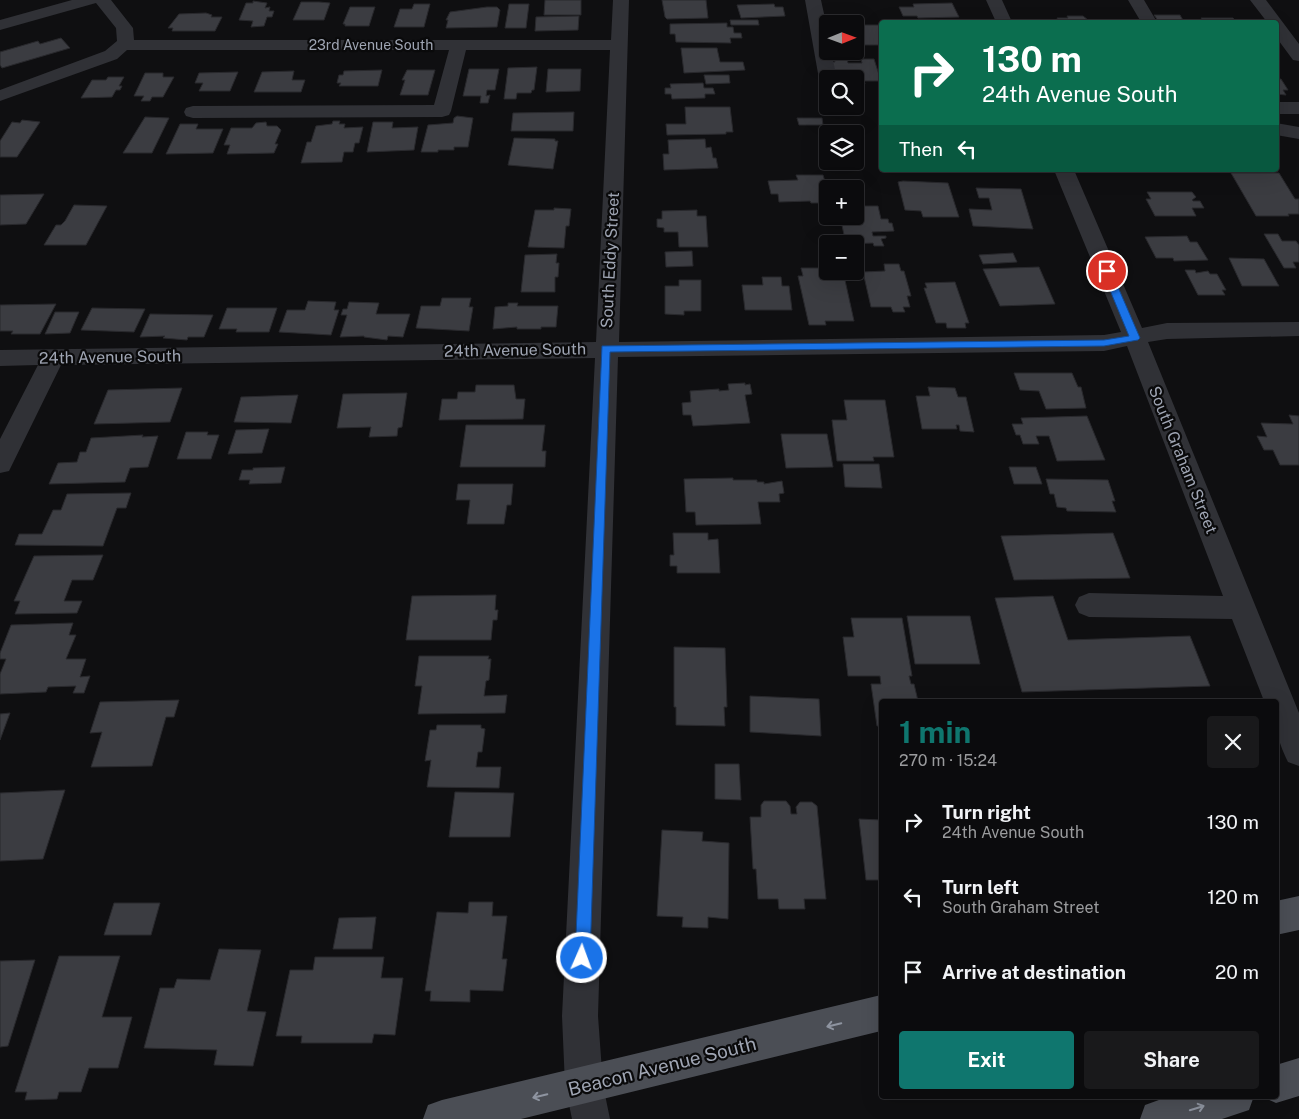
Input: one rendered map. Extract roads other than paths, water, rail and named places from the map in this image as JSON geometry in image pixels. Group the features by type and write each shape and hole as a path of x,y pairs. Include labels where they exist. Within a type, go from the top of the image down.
{"main road":[{"path":"1279,917 1299,913"},
{"name":"Beacon Avenue South","path":"442,1119 588,1102 879,1014"},
{"path":"1279,1083 1299,1077"},
{"path":"1159,1119 1225,1099"}],"street":[{"path":"0,25 90,0"},
{"path":"0,96 111,55 124,45 128,39 127,31 102,0"},
{"name":"South Eddy Street","path":"588,1102 580,1024 621,0"},
{"path":"813,0 826,70"},
{"path":"994,0 1003,20"},
{"path":"1136,0 1148,20"},
{"path":"1258,0 1272,20"},
{"path":"1279,29 1299,56"},
{"name":"23rd Avenue South","path":"124,45 619,45"},
{"path":"193,112 442,111 459,46"},
{"path":"1279,108 1299,108"},
{"path":"1279,130 1299,133"},
{"name":"South Graham Street","path":"1065,172 1135,338 1242,608 1291,713 1299,752"},
{"name":"24th Avenue South","path":"0,358 1104,343 1196,329 1299,329"},
{"path":"0,464 53,358"},
{"path":"1089,604 1242,608"}]}
